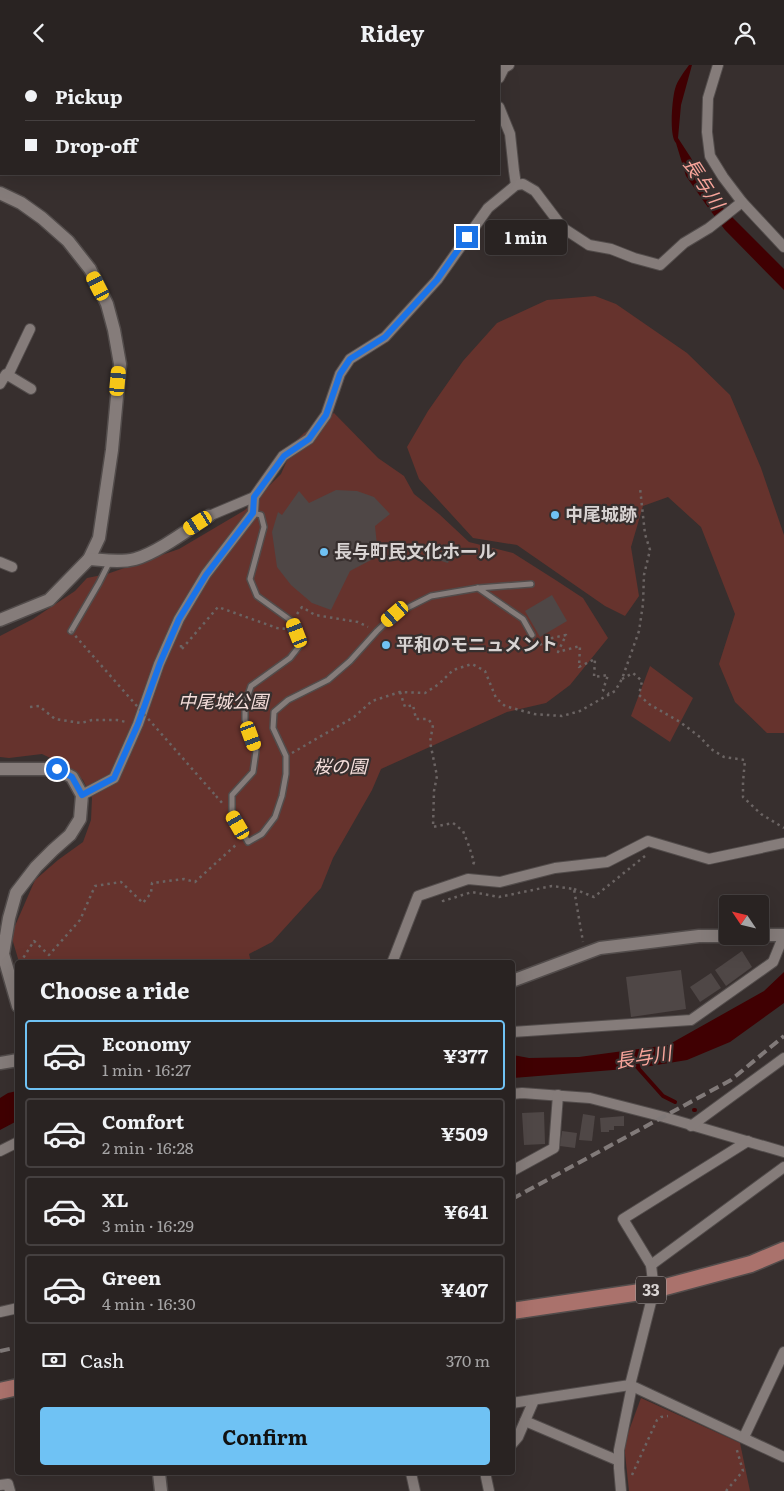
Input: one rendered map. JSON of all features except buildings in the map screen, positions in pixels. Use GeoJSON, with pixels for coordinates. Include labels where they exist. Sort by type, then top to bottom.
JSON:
{"type":"FeatureCollection","features":[{"type":"Feature","properties":{"kind":"main road","name":"33"},"geometry":{"type":"LineString","coordinates":[[515,1311],[654,1290],[751,1264],[784,1250]]}},
{"type":"Feature","properties":{"kind":"main road"},"geometry":{"type":"LineString","coordinates":[[0,1391],[15,1388]]}},
{"type":"Feature","properties":{"kind":"street"},"geometry":{"type":"LineString","coordinates":[[500,77],[504,68],[509,65]]}},
{"type":"Feature","properties":{"kind":"street"},"geometry":{"type":"LineString","coordinates":[[718,65],[708,98],[707,132],[710,155],[740,204],[784,247]]}},
{"type":"Feature","properties":{"kind":"street"},"geometry":{"type":"LineString","coordinates":[[500,109],[510,134],[516,185]]}},
{"type":"Feature","properties":{"kind":"street"},"geometry":{"type":"LineString","coordinates":[[89,559],[110,561],[135,559],[152,552],[209,516],[254,497],[284,456],[309,439],[326,415],[340,374],[350,359],[385,337],[437,280],[488,208],[516,185],[523,184],[535,191],[562,229],[589,245],[611,249],[660,265],[684,243],[709,228],[740,204]]}},
{"type":"Feature","properties":{"kind":"street"},"geometry":{"type":"LineString","coordinates":[[0,193],[21,203],[42,217],[68,241],[90,269],[107,304],[120,364],[112,450],[99,538],[89,559],[49,600],[0,620]]}},
{"type":"Feature","properties":{"kind":"street"},"geometry":{"type":"LineString","coordinates":[[0,383],[30,329]]}},
{"type":"Feature","properties":{"kind":"street"},"geometry":{"type":"LineString","coordinates":[[5,373],[32,389]]}},
{"type":"Feature","properties":{"kind":"street"},"geometry":{"type":"LineString","coordinates":[[82,795],[114,778],[138,724],[160,663],[179,619],[206,575],[253,513],[254,497]]}},
{"type":"Feature","properties":{"kind":"street"},"geometry":{"type":"LineString","coordinates":[[0,562],[12,567]]}},
{"type":"Feature","properties":{"kind":"street"},"geometry":{"type":"LineString","coordinates":[[0,769],[57,769],[72,777],[82,795],[80,819],[70,835],[36,867],[16,893],[9,918],[3,954],[15,996]]}},
{"type":"Feature","properties":{"kind":"street"},"geometry":{"type":"LineString","coordinates":[[393,960],[418,897],[468,879],[500,882],[554,868],[607,862],[648,841],[709,859],[784,843]]}},
{"type":"Feature","properties":{"kind":"street"},"geometry":{"type":"LineString","coordinates":[[515,1032],[691,1020],[772,962],[784,935],[769,935]]}},
{"type":"Feature","properties":{"kind":"street"},"geometry":{"type":"LineString","coordinates":[[515,980],[600,948],[698,936],[719,936]]}},
{"type":"Feature","properties":{"kind":"street"},"geometry":{"type":"LineString","coordinates":[[691,1125],[784,1058]]}},
{"type":"Feature","properties":{"kind":"street"},"geometry":{"type":"LineString","coordinates":[[0,1063],[15,1060]]}},
{"type":"Feature","properties":{"kind":"street"},"geometry":{"type":"LineString","coordinates":[[515,1094],[590,1098],[784,1152]]}},
{"type":"Feature","properties":{"kind":"street"},"geometry":{"type":"LineString","coordinates":[[515,1169],[554,1148],[558,1095]]}},
{"type":"Feature","properties":{"kind":"street"},"geometry":{"type":"LineString","coordinates":[[621,1491],[619,1450],[631,1386],[654,1290],[651,1265],[623,1219],[748,1141]]}},
{"type":"Feature","properties":{"kind":"street"},"geometry":{"type":"LineString","coordinates":[[0,1151],[15,1144]]}},
{"type":"Feature","properties":{"kind":"street"},"geometry":{"type":"LineString","coordinates":[[651,1265],[784,1167]]}},
{"type":"Feature","properties":{"kind":"street"},"geometry":{"type":"LineString","coordinates":[[0,1312],[15,1309]]}},
{"type":"Feature","properties":{"kind":"street"},"geometry":{"type":"LineString","coordinates":[[744,1437],[784,1352]]}},
{"type":"Feature","properties":{"kind":"street"},"geometry":{"type":"LineString","coordinates":[[515,1403],[631,1386],[784,1457]]}},
{"type":"Feature","properties":{"kind":"street"},"geometry":{"type":"LineString","coordinates":[[515,1440],[534,1400]]}},
{"type":"Feature","properties":{"kind":"street"},"geometry":{"type":"LineString","coordinates":[[525,1421],[619,1461]]}},
{"type":"Feature","properties":{"kind":"street"},"geometry":{"type":"LineString","coordinates":[[159,1475],[161,1491]]}},
{"type":"Feature","properties":{"kind":"street"},"geometry":{"type":"LineString","coordinates":[[411,1475],[415,1491]]}},
{"type":"Feature","properties":{"kind":"street"},"geometry":{"type":"LineString","coordinates":[[486,1475],[489,1491]]}},
{"type":"Feature","properties":{"kind":"street"},"geometry":{"type":"LineString","coordinates":[[0,1485],[8,1483],[10,1491]]}},
{"type":"Feature","properties":{"kind":"lane"},"geometry":{"type":"LineString","coordinates":[[253,513],[261,515],[264,527],[250,579],[256,596],[292,622],[301,644],[290,658],[252,686],[246,704],[245,720],[256,751],[253,772],[232,795],[232,814],[248,842],[262,834],[275,817],[282,796],[286,774],[286,756],[273,728],[274,712],[288,700],[328,679],[350,661],[395,614],[431,596],[478,588],[531,584]]}},
{"type":"Feature","properties":{"kind":"lane"},"geometry":{"type":"LineString","coordinates":[[71,631],[110,561]]}},
{"type":"Feature","properties":{"kind":"lane"},"geometry":{"type":"LineString","coordinates":[[478,588],[524,619],[532,635]]}},
{"type":"Feature","properties":{"kind":"path"},"geometry":{"type":"LineString","coordinates":[[286,756],[354,717],[372,701],[400,692],[425,693],[439,684],[453,670],[472,664],[485,671],[496,698],[505,706],[534,713],[562,716],[580,711],[615,691],[622,679],[639,631],[643,604],[644,575],[650,550],[645,533],[640,488]]}},
{"type":"Feature","properties":{"kind":"path"},"geometry":{"type":"LineString","coordinates":[[174,631],[182,635],[180,650],[218,607],[277,628],[286,629],[302,607],[315,615],[358,622],[377,631]]}},
{"type":"Feature","properties":{"kind":"path"},"geometry":{"type":"LineString","coordinates":[[71,631],[216,796]]}},
{"type":"Feature","properties":{"kind":"path"},"geometry":{"type":"LineString","coordinates":[[532,635],[538,646],[552,638],[566,635],[558,652],[580,646],[579,667],[595,659],[594,677],[608,675],[603,690],[609,694]]}},
{"type":"Feature","properties":{"kind":"path"},"geometry":{"type":"LineString","coordinates":[[622,679],[634,673],[642,681],[639,695],[649,704],[680,722],[700,737],[711,749],[724,757],[745,760],[744,797],[761,814],[784,828]]}},
{"type":"Feature","properties":{"kind":"path"},"geometry":{"type":"LineString","coordinates":[[400,692],[405,707],[413,705],[416,719],[428,719],[434,725],[430,742],[437,776],[434,791],[433,827],[454,823],[463,831],[474,862],[468,879]]}},
{"type":"Feature","properties":{"kind":"path"},"geometry":{"type":"LineString","coordinates":[[30,707],[39,706],[55,719],[81,723],[92,720],[117,720],[138,724]]}},
{"type":"Feature","properties":{"kind":"path"},"geometry":{"type":"LineString","coordinates":[[22,960],[34,941],[49,955],[80,919],[95,886],[121,882],[143,903],[151,893],[152,883],[184,879],[194,882],[245,837]]}},
{"type":"Feature","properties":{"kind":"path"},"geometry":{"type":"LineString","coordinates":[[439,889],[443,901],[472,892],[498,897],[552,885],[574,889],[594,897],[653,850],[657,844]]}},
{"type":"Feature","properties":{"kind":"path"},"geometry":{"type":"LineString","coordinates":[[574,889],[585,954]]}},
{"type":"Feature","properties":{"kind":"path"},"geometry":{"type":"LineString","coordinates":[[633,1482],[632,1474],[657,1420],[668,1416]]}},
{"type":"Feature","properties":{"kind":"path"},"geometry":{"type":"LineString","coordinates":[[726,1491],[743,1471],[736,1447]]}},
{"type":"Feature","properties":{"kind":"green space"},"geometry":{"type":"Polygon","coordinates":[[[595,296],[616,304],[687,353],[730,395],[761,468],[784,535],[784,733],[767,733],[735,702],[719,664],[735,614],[701,527],[668,497],[643,506],[631,547],[639,596],[625,616],[605,606],[517,545],[473,538],[419,479],[407,447],[428,411],[463,361],[497,323],[547,300],[595,296]]]}},
{"type":"Feature","properties":{"kind":"green space","name":"中尾城公園"},"geometry":{"type":"Polygon","coordinates":[[[334,413],[378,458],[404,476],[414,494],[469,542],[513,553],[583,598],[608,638],[570,685],[546,703],[507,712],[381,769],[372,790],[333,858],[321,888],[272,942],[249,954],[250,960],[18,960],[11,935],[35,880],[83,842],[91,820],[92,798],[83,780],[67,766],[42,754],[9,758],[0,757],[0,636],[33,619],[75,591],[87,578],[107,574],[179,549],[245,510],[281,474],[295,442],[304,433],[334,413]]]}},
{"type":"Feature","properties":{"kind":"green space"},"geometry":{"type":"Polygon","coordinates":[[[650,666],[693,698],[670,742],[631,716],[650,666]]]}},
{"type":"Feature","properties":{"kind":"green space"},"geometry":{"type":"Polygon","coordinates":[[[641,1398],[740,1443],[750,1491],[629,1491],[624,1444],[641,1398]]]}},
{"type":"Feature","properties":{"kind":"water"},"geometry":{"type":"Polygon","coordinates":[[[689,65],[692,65],[681,105],[678,138],[711,196],[784,269],[784,290],[725,230],[686,176],[672,133],[672,117],[676,86],[689,65]]]}},
{"type":"Feature","properties":{"kind":"water","name":"長与川"},"geometry":{"type":"Polygon","coordinates":[[[784,972],[784,1003],[730,1042],[687,1060],[638,1068],[515,1078],[515,1055],[529,1058],[579,1057],[668,1045],[764,991],[784,972]]]}},
{"type":"Feature","properties":{"kind":"water"},"geometry":{"type":"Polygon","coordinates":[[[15,1091],[15,1122],[0,1130],[0,1098],[15,1091]]]}},
{"type":"Feature","properties":{"kind":"waterway","name":"長与川"},"geometry":{"type":"LineString","coordinates":[[638,1068],[663,1096],[675,1102]]}},
{"type":"Feature","properties":{"kind":"railway"},"geometry":{"type":"LineString","coordinates":[[515,1197],[731,1080],[784,1036]]}},
{"type":"Feature","properties":{"kind":"railway"},"geometry":{"type":"LineString","coordinates":[[0,1351],[15,1348]]}},
{"type":"Feature","properties":{"kind":"place","name":"中尾城跡"},"geometry":{"type":"Point","coordinates":[555,515]}},
{"type":"Feature","properties":{"kind":"place","name":"長与町民文化ホール"},"geometry":{"type":"Point","coordinates":[324,552]}},
{"type":"Feature","properties":{"kind":"place","name":"平和のモニュメント"},"geometry":{"type":"Point","coordinates":[386,645]}},
{"type":"Feature","properties":{"kind":"route"},"geometry":{"type":"LineString","coordinates":[[57,769],[72,777],[82,795],[114,778],[138,724],[160,663],[179,619],[206,575],[253,513],[254,497],[284,456],[309,439],[326,415],[340,374],[350,359],[385,337],[437,280],[467,237]]}},
{"type":"Feature","properties":{"kind":"park label","name":"桜の園"},"geometry":{"type":"Point","coordinates":[340,767]}}]}
